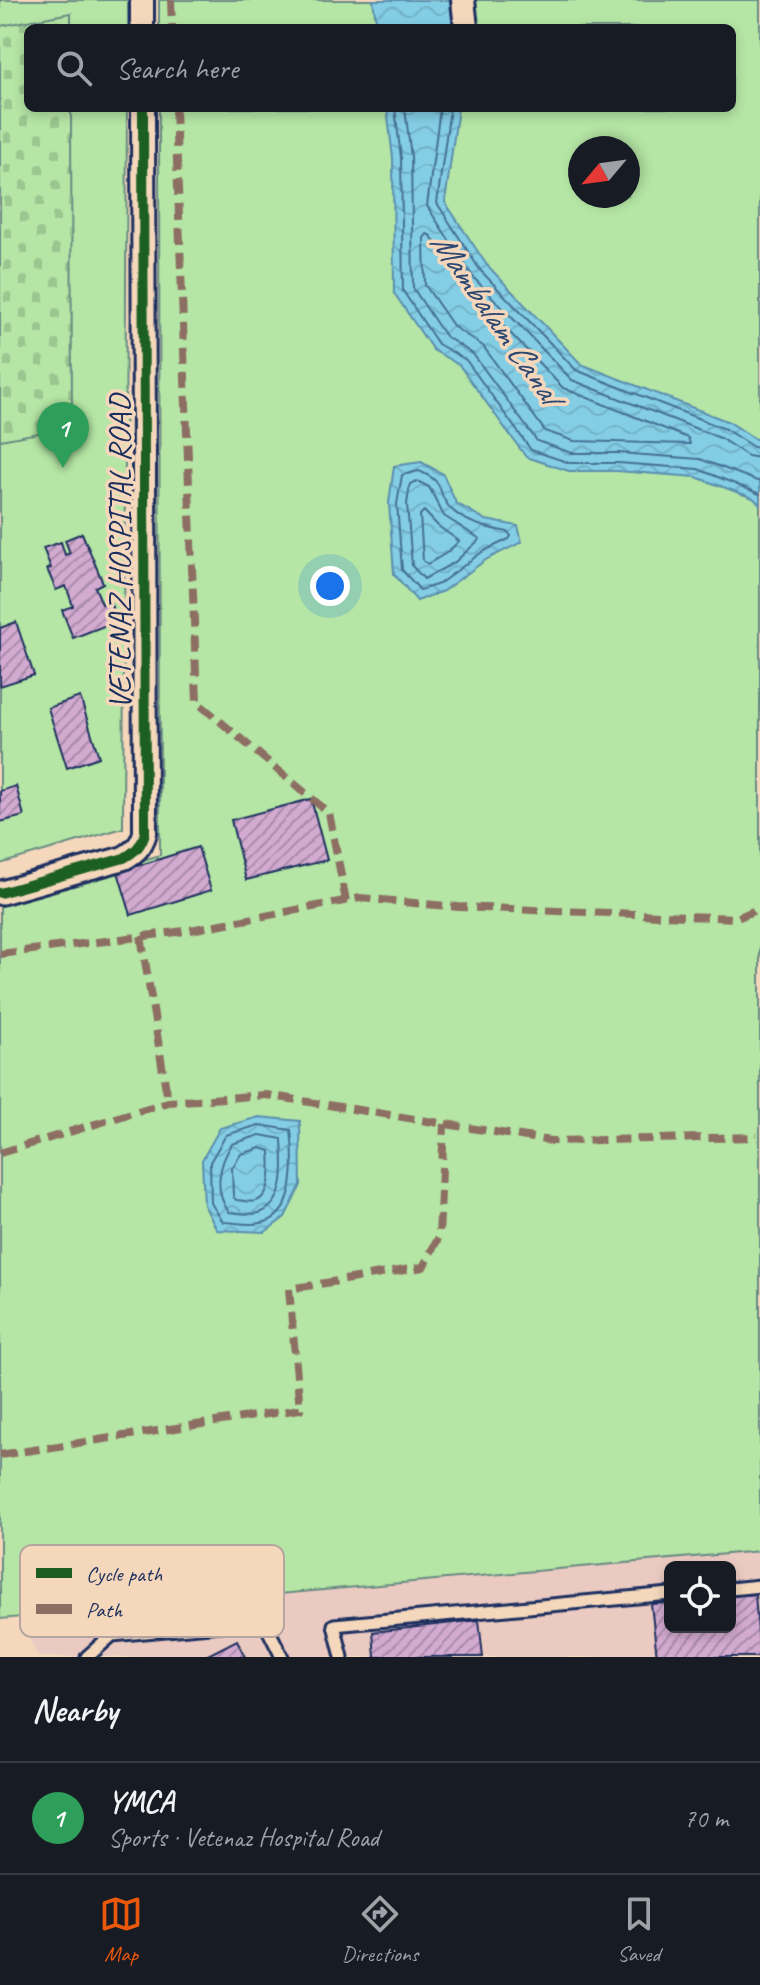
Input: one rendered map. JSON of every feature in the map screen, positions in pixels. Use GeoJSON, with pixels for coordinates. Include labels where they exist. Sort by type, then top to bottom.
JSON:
{"type":"FeatureCollection","features":[{"type":"Feature","properties":{"kind":"street"},"geometry":{"type":"LineString","coordinates":[[142,0],[142,24]]}},
{"type":"Feature","properties":{"kind":"street"},"geometry":{"type":"LineString","coordinates":[[463,0],[466,24]]}},
{"type":"Feature","properties":{"kind":"street","name":"VETENAZ HOSPITAL ROAD"},"geometry":{"type":"LineString","coordinates":[[0,893],[124,858],[142,843],[145,833],[143,112]]}},
{"type":"Feature","properties":{"kind":"lane"},"geometry":{"type":"LineString","coordinates":[[736,1588],[760,1586]]}},
{"type":"Feature","properties":{"kind":"lane"},"geometry":{"type":"LineString","coordinates":[[342,1657],[334,1625],[664,1595]]}},
{"type":"Feature","properties":{"kind":"lane"},"geometry":{"type":"LineString","coordinates":[[87,1657],[110,1637]]}},
{"type":"Feature","properties":{"kind":"lane"},"geometry":{"type":"LineString","coordinates":[[272,1637],[282,1657]]}},
{"type":"Feature","properties":{"kind":"shaded area"},"geometry":{"type":"Polygon","coordinates":[[[760,1551],[760,1657],[38,1657],[28,1637],[284,1637],[284,1593],[760,1551]]]}},
{"type":"Feature","properties":{"kind":"green space"},"geometry":{"type":"Polygon","coordinates":[[[0,0],[128,0],[128,24],[24,24],[24,112],[127,112],[123,828],[0,864],[0,0]]]}},
{"type":"Feature","properties":{"kind":"green space"},"geometry":{"type":"Polygon","coordinates":[[[159,0],[760,0],[760,1551],[284,1594],[284,1545],[20,1545],[20,1617],[0,1619],[0,903],[160,855],[159,112],[736,112],[736,24],[159,24],[159,0]]]}},
{"type":"Feature","properties":{"kind":"green space"},"geometry":{"type":"Polygon","coordinates":[[[71,13],[71,24],[24,24],[24,112],[71,112],[72,427],[0,440],[0,26],[71,13]]]}},
{"type":"Feature","properties":{"kind":"water"},"geometry":{"type":"Polygon","coordinates":[[[373,0],[450,0],[453,24],[376,24],[373,0]]]}},
{"type":"Feature","properties":{"kind":"water","name":"Mambalam Canal"},"geometry":{"type":"Polygon","coordinates":[[[387,112],[457,112],[445,202],[486,264],[581,364],[729,422],[760,442],[760,504],[753,498],[696,477],[569,471],[526,457],[459,365],[433,350],[394,293],[393,158],[387,112]]]}},
{"type":"Feature","properties":{"kind":"water"},"geometry":{"type":"Polygon","coordinates":[[[421,462],[443,474],[456,503],[486,520],[518,526],[522,542],[487,559],[443,591],[417,601],[394,574],[389,503],[394,466],[421,462]]]}},
{"type":"Feature","properties":{"kind":"water"},"geometry":{"type":"Polygon","coordinates":[[[259,1117],[300,1121],[301,1185],[285,1217],[265,1232],[217,1230],[204,1205],[202,1160],[220,1128],[259,1117]]]}},
{"type":"Feature","properties":{"kind":"building"},"geometry":{"type":"Polygon","coordinates":[[[82,533],[103,583],[95,587],[102,604],[110,602],[117,621],[73,638],[62,610],[73,606],[66,586],[56,590],[43,548],[61,542],[65,555],[70,553],[65,540],[82,533]]]}},
{"type":"Feature","properties":{"kind":"building"},"geometry":{"type":"Polygon","coordinates":[[[16,622],[34,675],[0,686],[0,628],[16,622]]]}},
{"type":"Feature","properties":{"kind":"building"},"geometry":{"type":"Polygon","coordinates":[[[80,697],[99,757],[67,768],[48,708],[80,697]]]}},
{"type":"Feature","properties":{"kind":"building"},"geometry":{"type":"Polygon","coordinates":[[[16,786],[24,816],[0,822],[0,791],[16,786]]]}},
{"type":"Feature","properties":{"kind":"building"},"geometry":{"type":"Polygon","coordinates":[[[311,799],[327,860],[246,880],[231,820],[311,799]]]}},
{"type":"Feature","properties":{"kind":"building"},"geometry":{"type":"Polygon","coordinates":[[[198,847],[211,890],[131,915],[118,872],[198,847]]]}},
{"type":"Feature","properties":{"kind":"building"},"geometry":{"type":"Polygon","coordinates":[[[755,1594],[760,1657],[657,1657],[651,1604],[664,1603],[664,1633],[736,1633],[736,1596],[755,1594]]]}},
{"type":"Feature","properties":{"kind":"building"},"geometry":{"type":"Polygon","coordinates":[[[479,1620],[483,1657],[375,1657],[373,1632],[479,1620]]]}},
{"type":"Feature","properties":{"kind":"building"},"geometry":{"type":"Polygon","coordinates":[[[237,1640],[245,1657],[204,1657],[237,1640]]]}},
{"type":"Feature","properties":{"kind":"marked path"},"geometry":{"type":"LineString","coordinates":[[171,0],[172,24]]}},
{"type":"Feature","properties":{"kind":"marked path"},"geometry":{"type":"LineString","coordinates":[[175,112],[197,702],[329,813],[346,901]]}},
{"type":"Feature","properties":{"kind":"marked path"},"geometry":{"type":"LineString","coordinates":[[0,954],[185,931],[360,898],[458,907],[737,918],[760,908]]}},
{"type":"Feature","properties":{"kind":"marked path"},"geometry":{"type":"LineString","coordinates":[[141,936],[168,1102]]}},
{"type":"Feature","properties":{"kind":"marked path"},"geometry":{"type":"LineString","coordinates":[[0,1153],[168,1102],[266,1095],[551,1141],[757,1137]]}},
{"type":"Feature","properties":{"kind":"marked path"},"geometry":{"type":"LineString","coordinates":[[0,1455],[300,1409],[289,1289],[423,1267],[439,1237],[444,1124]]}},
{"type":"Feature","properties":{"kind":"cycle path"},"geometry":{"type":"LineString","coordinates":[[0,893],[124,858],[138,848],[145,833],[143,112]]}},
{"type":"Feature","properties":{"kind":"place","name":"YMCA"},"geometry":{"type":"Point","coordinates":[63,468]}}]}
